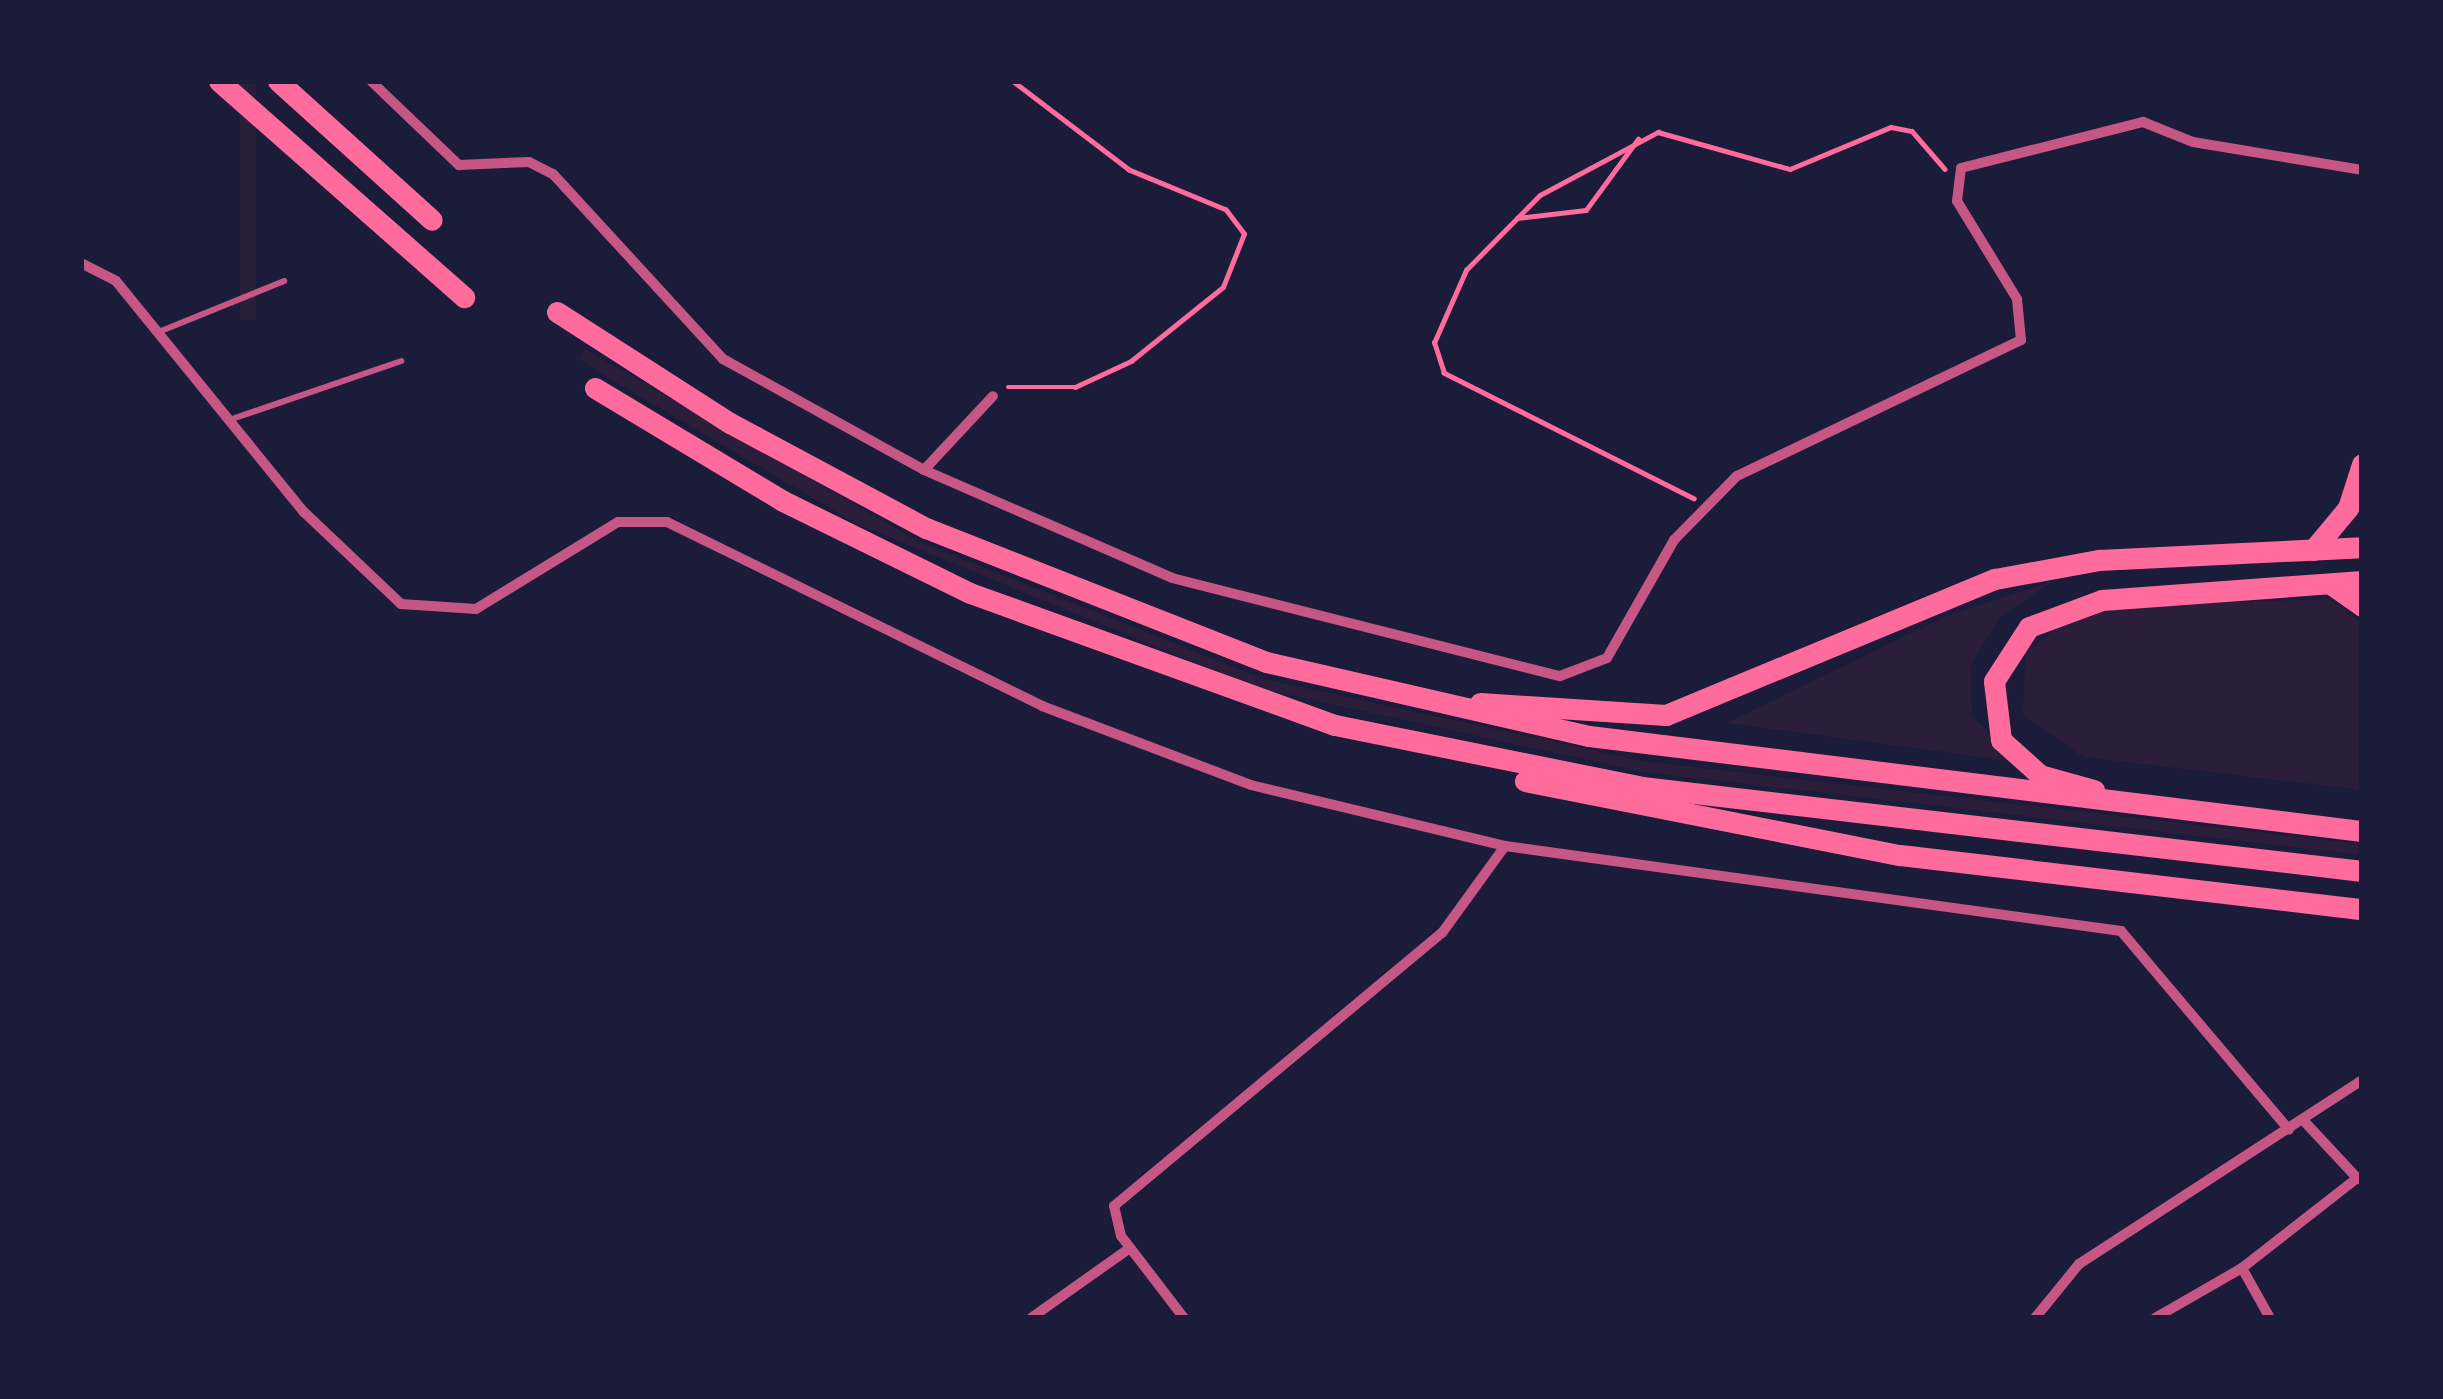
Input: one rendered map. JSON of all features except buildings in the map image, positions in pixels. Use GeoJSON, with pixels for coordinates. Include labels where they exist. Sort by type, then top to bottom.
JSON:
{"type":"FeatureCollection","features":[{"type":"Feature","properties":{"kind":"highway"},"geometry":{"type":"LineString","coordinates":[[219,81],[464,297]]}},
{"type":"Feature","properties":{"kind":"highway"},"geometry":{"type":"LineString","coordinates":[[278,81],[432,220]]}},
{"type":"Feature","properties":{"kind":"highway"},"geometry":{"type":"LineString","coordinates":[[557,312],[730,423],[926,528],[1127,614],[1342,684],[1646,745],[2362,831]]}},
{"type":"Feature","properties":{"kind":"highway"},"geometry":{"type":"LineString","coordinates":[[596,388],[937,578],[1111,653],[1421,756],[1822,842],[2362,909]]}},
{"type":"Feature","properties":{"kind":"highway"},"geometry":{"type":"LineString","coordinates":[[2313,550],[2348,508],[2362,464]]}},
{"type":"Feature","properties":{"kind":"highway"},"geometry":{"type":"LineString","coordinates":[[1342,684],[1591,718],[1666,716],[1738,694],[1966,586],[2099,560],[2362,547]]}},
{"type":"Feature","properties":{"kind":"highway"},"geometry":{"type":"LineString","coordinates":[[2218,817],[2025,766],[1991,704],[2002,661],[2029,627],[2076,605],[2362,581]]}},
{"type":"Feature","properties":{"kind":"highway"},"geometry":{"type":"LineString","coordinates":[[2332,585],[2362,606]]}},
{"type":"Feature","properties":{"kind":"highway"},"geometry":{"type":"LineString","coordinates":[[1335,725],[1642,787],[2362,871]]}},
{"type":"Feature","properties":{"kind":"street"},"geometry":{"type":"LineString","coordinates":[[371,81],[459,165],[529,162],[554,174],[723,359],[924,470],[1220,593],[1561,676],[1598,668],[1704,504],[1797,445],[1969,375],[2021,340],[2017,299],[1953,181],[1976,159],[2143,122],[2193,142],[2362,170]]}},
{"type":"Feature","properties":{"kind":"street"},"geometry":{"type":"LineString","coordinates":[[81,262],[104,270],[354,564],[424,613],[476,609],[618,522],[668,522],[1109,735],[1251,785],[1505,846],[2121,931],[2289,1130]]}},
{"type":"Feature","properties":{"kind":"street"},"geometry":{"type":"LineString","coordinates":[[924,470],[993,396]]}},
{"type":"Feature","properties":{"kind":"street"},"geometry":{"type":"LineString","coordinates":[[1184,1318],[1130,1248],[1114,1206],[1442,933],[1505,846]]}},
{"type":"Feature","properties":{"kind":"street"},"geometry":{"type":"LineString","coordinates":[[2035,1318],[2079,1264],[2362,1081]]}},
{"type":"Feature","properties":{"kind":"street"},"geometry":{"type":"LineString","coordinates":[[2155,1318],[2242,1268],[2360,1180],[2302,1120]]}},
{"type":"Feature","properties":{"kind":"street"},"geometry":{"type":"LineString","coordinates":[[1031,1318],[1130,1248]]}},
{"type":"Feature","properties":{"kind":"street"},"geometry":{"type":"LineString","coordinates":[[2242,1268],[2270,1318]]}},
{"type":"Feature","properties":{"kind":"lane"},"geometry":{"type":"LineString","coordinates":[[158,333],[284,281]]}},
{"type":"Feature","properties":{"kind":"lane"},"geometry":{"type":"LineString","coordinates":[[232,418],[401,362]]}},
{"type":"Feature","properties":{"kind":"path"},"geometry":{"type":"LineString","coordinates":[[993,396],[1015,384],[1094,382],[1131,361],[1223,287],[1244,250],[1240,222],[1226,210],[1129,170],[1012,81]]}},
{"type":"Feature","properties":{"kind":"path"},"geometry":{"type":"LineString","coordinates":[[1704,504],[1535,425],[1433,362],[1452,293],[1517,218],[1638,139],[1658,132],[1790,169],[1891,127],[1912,131],[1953,181]]}},
{"type":"Feature","properties":{"kind":"path"},"geometry":{"type":"LineString","coordinates":[[1517,218],[1586,210],[1638,139]]}},
{"type":"Feature","properties":{"kind":"shaded area"},"geometry":{"type":"Polygon","coordinates":[[[240,81],[256,81],[256,320],[240,320],[240,81]]]}},
{"type":"Feature","properties":{"kind":"shaded area"},"geometry":{"type":"Polygon","coordinates":[[[585,349],[916,540],[1260,678],[1642,761],[2362,844],[2362,855],[1644,772],[1257,688],[857,524],[579,359],[585,349]]]}},
{"type":"Feature","properties":{"kind":"shaded area"},"geometry":{"type":"Polygon","coordinates":[[[2051,582],[1999,618],[1971,665],[1972,716],[2018,762],[1727,723],[1942,618],[2051,582]]]}},
{"type":"Feature","properties":{"kind":"shaded area"},"geometry":{"type":"Polygon","coordinates":[[[2330,599],[2362,623],[2362,790],[2083,757],[2023,714],[2025,654],[2059,625],[2111,606],[2330,599]]]}}]}
